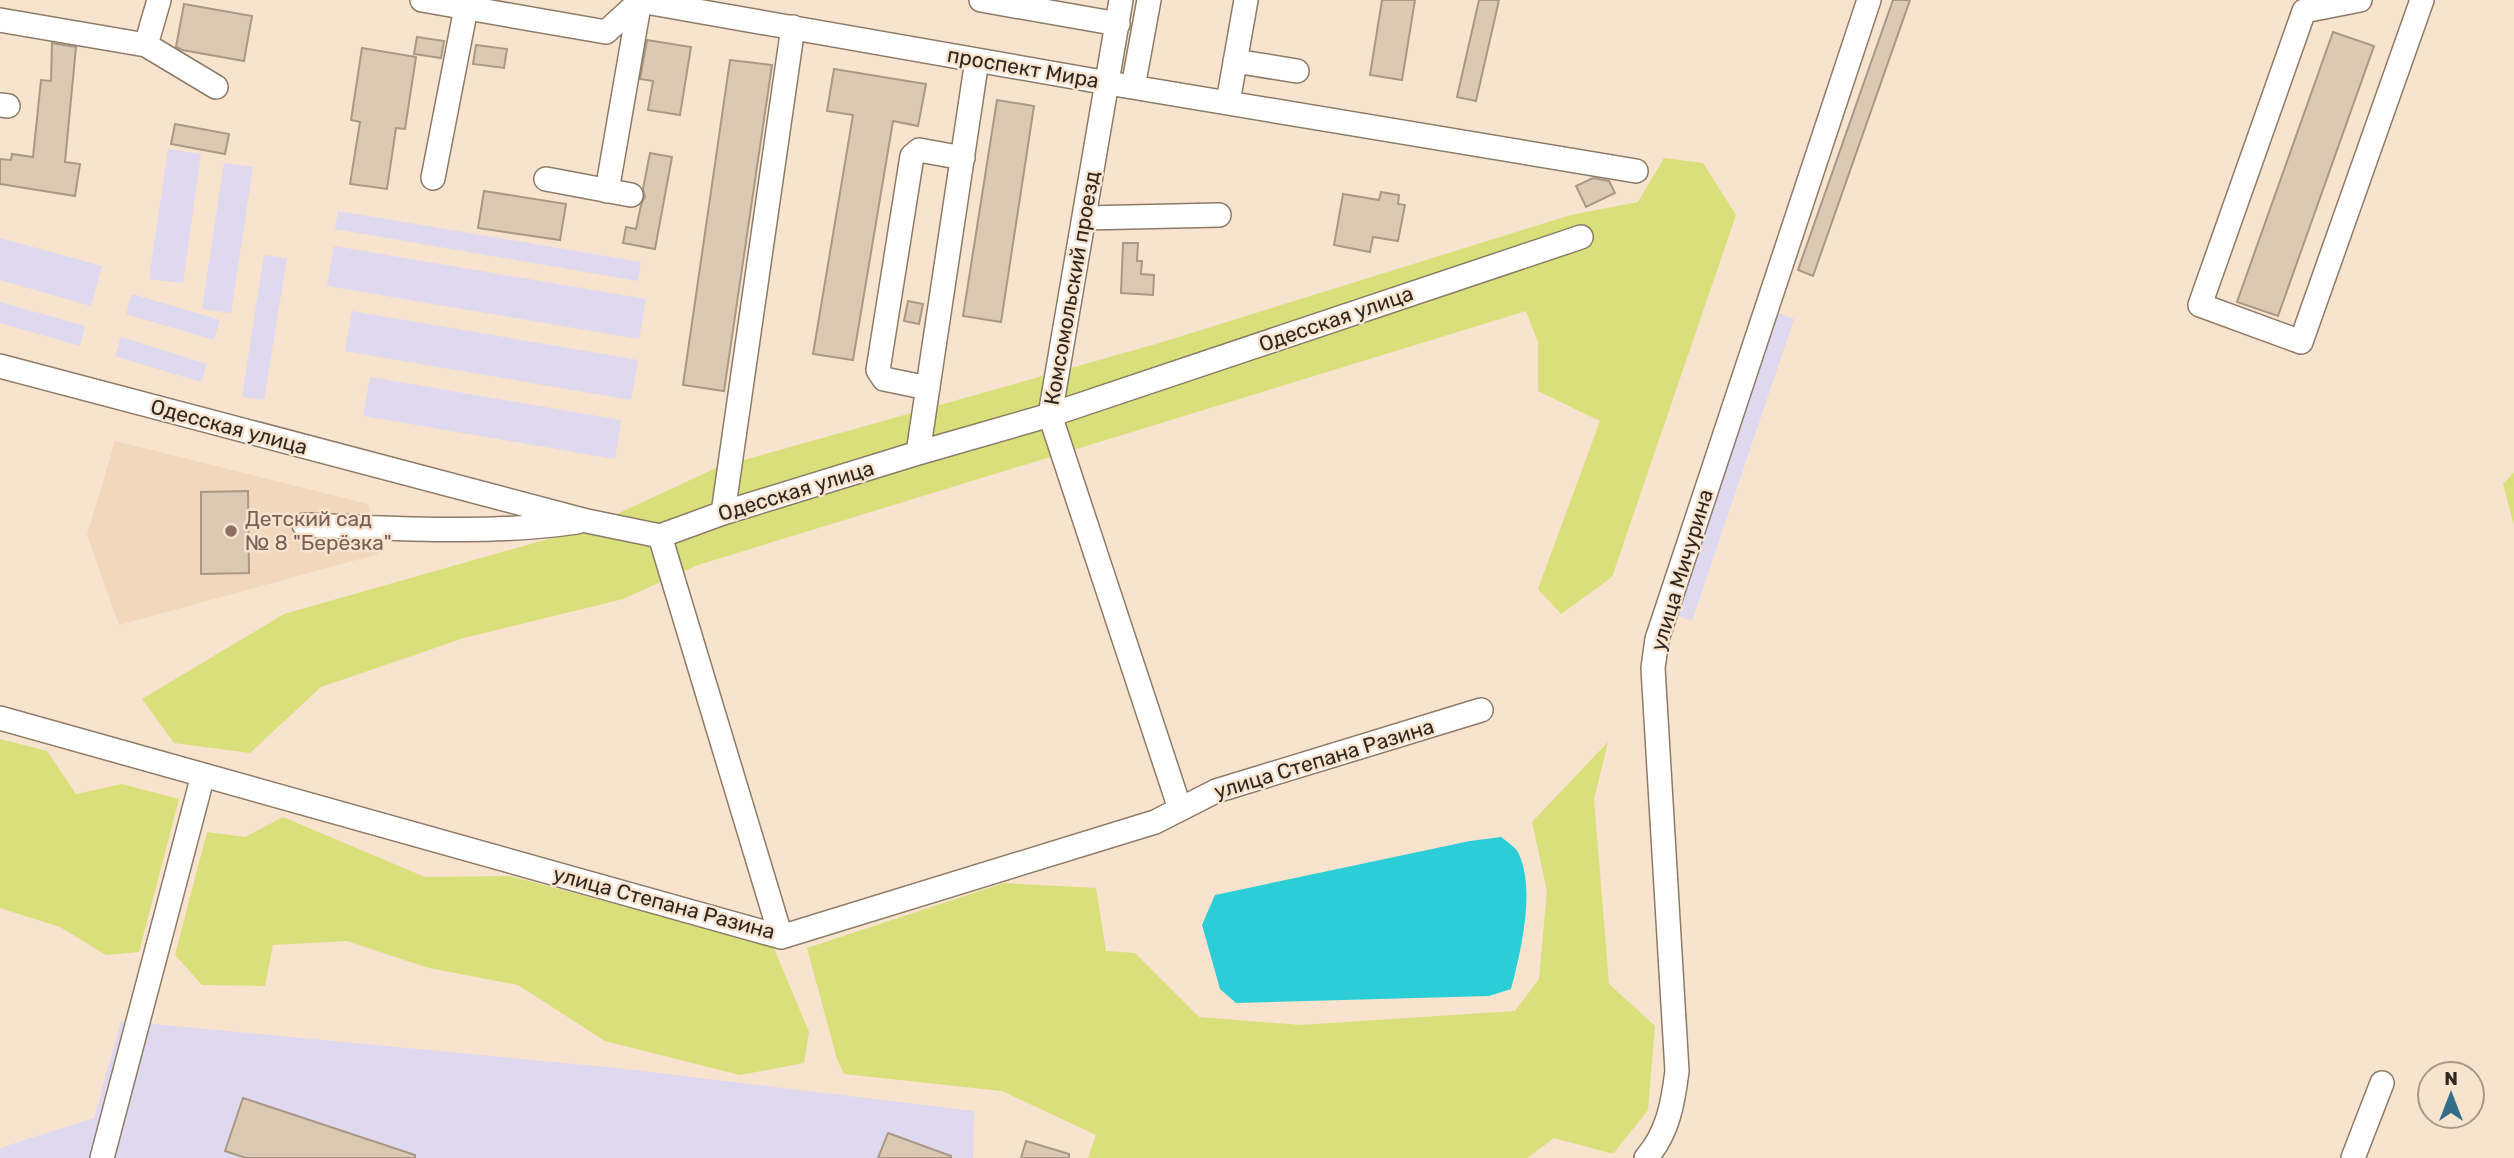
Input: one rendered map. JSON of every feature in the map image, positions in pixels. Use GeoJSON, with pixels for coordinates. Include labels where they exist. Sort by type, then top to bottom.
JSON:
{"type":"FeatureCollection","features":[{"type":"Feature","properties":{"kind":"street"},"geometry":{"type":"LineString","coordinates":[[146,45],[159,0]]}},
{"type":"Feature","properties":{"kind":"street"},"geometry":{"type":"LineString","coordinates":[[422,0],[606,33],[640,0]]}},
{"type":"Feature","properties":{"kind":"street"},"geometry":{"type":"LineString","coordinates":[[607,191],[640,0]]}},
{"type":"Feature","properties":{"kind":"street","name":"проспект Мира"},"geometry":{"type":"LineString","coordinates":[[640,0],[1108,83],[1636,171]]}},
{"type":"Feature","properties":{"kind":"street"},"geometry":{"type":"LineString","coordinates":[[981,0],[1118,24]]}},
{"type":"Feature","properties":{"kind":"street","name":"Комсомольский проезд"},"geometry":{"type":"LineString","coordinates":[[1121,0],[1050,415],[1180,809]]}},
{"type":"Feature","properties":{"kind":"street"},"geometry":{"type":"LineString","coordinates":[[1133,87],[1149,0]]}},
{"type":"Feature","properties":{"kind":"street"},"geometry":{"type":"LineString","coordinates":[[1228,103],[1246,0]]}},
{"type":"Feature","properties":{"kind":"street","name":"улица Мичурина"},"geometry":{"type":"LineString","coordinates":[[1646,1158],[1654,1149],[1671,1114],[1677,1071],[1653,668],[1657,639],[1869,0]]}},
{"type":"Feature","properties":{"kind":"street"},"geometry":{"type":"LineString","coordinates":[[2360,0],[2304,11],[2200,305],[2301,342],[2422,0]]}},
{"type":"Feature","properties":{"kind":"street"},"geometry":{"type":"LineString","coordinates":[[433,178],[466,8]]}},
{"type":"Feature","properties":{"kind":"street"},"geometry":{"type":"LineString","coordinates":[[0,20],[146,45],[216,87]]}},
{"type":"Feature","properties":{"kind":"street"},"geometry":{"type":"LineString","coordinates":[[723,513],[793,27]]}},
{"type":"Feature","properties":{"kind":"street"},"geometry":{"type":"LineString","coordinates":[[918,453],[977,60]]}},
{"type":"Feature","properties":{"kind":"street"},"geometry":{"type":"LineString","coordinates":[[1235,61],[1297,71]]}},
{"type":"Feature","properties":{"kind":"street"},"geometry":{"type":"LineString","coordinates":[[928,388],[884,379],[878,370],[912,156],[919,150],[963,158]]}},
{"type":"Feature","properties":{"kind":"street"},"geometry":{"type":"LineString","coordinates":[[546,179],[631,195]]}},
{"type":"Feature","properties":{"kind":"street"},"geometry":{"type":"LineString","coordinates":[[1085,218],[1219,215]]}},
{"type":"Feature","properties":{"kind":"street","name":"Одесская улица"},"geometry":{"type":"LineString","coordinates":[[0,366],[587,521],[660,536],[723,513],[1050,415],[1581,237]]}},
{"type":"Feature","properties":{"kind":"street"},"geometry":{"type":"LineString","coordinates":[[304,525],[413,529],[537,528],[587,521]]}},
{"type":"Feature","properties":{"kind":"street"},"geometry":{"type":"LineString","coordinates":[[660,536],[781,937]]}},
{"type":"Feature","properties":{"kind":"street","name":"улица Степана Разина"},"geometry":{"type":"LineString","coordinates":[[0,718],[781,937],[1155,822],[1216,791],[1481,710]]}},
{"type":"Feature","properties":{"kind":"street"},"geometry":{"type":"LineString","coordinates":[[102,1158],[203,775]]}},
{"type":"Feature","properties":{"kind":"street"},"geometry":{"type":"LineString","coordinates":[[2353,1158],[2382,1083]]}},
{"type":"Feature","properties":{"kind":"shaded area"},"geometry":{"type":"Polygon","coordinates":[[[168,149],[201,154],[183,283],[149,279],[168,149]]]}},
{"type":"Feature","properties":{"kind":"shaded area"},"geometry":{"type":"Polygon","coordinates":[[[224,163],[253,167],[231,313],[202,309],[224,163]]]}},
{"type":"Feature","properties":{"kind":"shaded area"},"geometry":{"type":"Polygon","coordinates":[[[338,211],[641,262],[638,281],[335,229],[338,211]]]}},
{"type":"Feature","properties":{"kind":"shaded area"},"geometry":{"type":"Polygon","coordinates":[[[0,238],[102,266],[91,306],[0,280],[0,238]]]}},
{"type":"Feature","properties":{"kind":"shaded area"},"geometry":{"type":"Polygon","coordinates":[[[334,246],[646,299],[639,339],[327,286],[334,246]]]}},
{"type":"Feature","properties":{"kind":"shaded area"},"geometry":{"type":"Polygon","coordinates":[[[264,255],[287,258],[264,400],[242,397],[264,255]]]}},
{"type":"Feature","properties":{"kind":"shaded area"},"geometry":{"type":"Polygon","coordinates":[[[132,294],[220,320],[214,340],[126,314],[132,294]]]}},
{"type":"Feature","properties":{"kind":"shaded area"},"geometry":{"type":"Polygon","coordinates":[[[0,302],[85,326],[80,346],[0,323],[0,302]]]}},
{"type":"Feature","properties":{"kind":"shaded area"},"geometry":{"type":"Polygon","coordinates":[[[352,311],[638,360],[631,400],[345,351],[352,311]]]}},
{"type":"Feature","properties":{"kind":"shaded area"},"geometry":{"type":"Polygon","coordinates":[[[1778,313],[1794,319],[1692,621],[1675,615],[1778,313]]]}},
{"type":"Feature","properties":{"kind":"shaded area"},"geometry":{"type":"Polygon","coordinates":[[[121,337],[207,364],[201,382],[115,356],[121,337]]]}},
{"type":"Feature","properties":{"kind":"shaded area"},"geometry":{"type":"Polygon","coordinates":[[[370,377],[621,420],[615,459],[363,416],[370,377]]]}},
{"type":"Feature","properties":{"kind":"shaded area","name":"Детский сад № 8 \"Берёзка\""},"geometry":{"type":"Polygon","coordinates":[[[115,441],[368,504],[378,554],[119,625],[87,535],[115,441]]]}},
{"type":"Feature","properties":{"kind":"shaded area"},"geometry":{"type":"Polygon","coordinates":[[[121,1021],[617,1068],[974,1111],[973,1158],[0,1158],[0,1149],[9,1145],[94,1118],[121,1021]]]}},
{"type":"Feature","properties":{"kind":"green space"},"geometry":{"type":"Polygon","coordinates":[[[1664,158],[1703,163],[1736,215],[1612,577],[1561,614],[1538,589],[1600,421],[1538,391],[1538,342],[1526,311],[698,565],[623,599],[464,638],[321,687],[250,753],[174,743],[142,699],[284,614],[587,528],[716,468],[1156,344],[1571,215],[1638,202],[1664,158]]]}},
{"type":"Feature","properties":{"kind":"green space"},"geometry":{"type":"Polygon","coordinates":[[[2514,472],[2514,525],[2503,484],[2514,472]]]}},
{"type":"Feature","properties":{"kind":"green space"},"geometry":{"type":"Polygon","coordinates":[[[0,739],[47,751],[76,794],[122,784],[179,799],[139,952],[106,955],[60,927],[0,908],[0,739]]]}},
{"type":"Feature","properties":{"kind":"green space"},"geometry":{"type":"Polygon","coordinates":[[[1608,742],[1594,799],[1609,984],[1655,1026],[1648,1110],[1613,1154],[1554,1138],[1527,1158],[1088,1158],[1096,1135],[1002,1091],[844,1074],[837,1059],[807,948],[1004,883],[1096,888],[1106,951],[1135,953],[1199,1017],[1300,1025],[1515,1011],[1539,979],[1547,891],[1532,822],[1608,742]]]}},
{"type":"Feature","properties":{"kind":"green space"},"geometry":{"type":"Polygon","coordinates":[[[283,817],[425,877],[510,876],[773,946],[809,1032],[804,1063],[740,1075],[605,1041],[518,985],[429,968],[347,941],[273,945],[265,986],[202,985],[175,955],[207,832],[245,837],[283,817]]]}},
{"type":"Feature","properties":{"kind":"water"},"geometry":{"type":"Polygon","coordinates":[[[1501,837],[1518,852],[1526,884],[1525,920],[1511,989],[1489,996],[1236,1003],[1220,989],[1202,925],[1215,895],[1470,841],[1501,837]]]}},
{"type":"Feature","properties":{"kind":"building"},"geometry":{"type":"Polygon","coordinates":[[[1382,0],[1415,0],[1402,80],[1370,75],[1382,0]]]}},
{"type":"Feature","properties":{"kind":"building"},"geometry":{"type":"Polygon","coordinates":[[[1479,0],[1499,0],[1476,101],[1457,97],[1479,0]]]}},
{"type":"Feature","properties":{"kind":"building"},"geometry":{"type":"Polygon","coordinates":[[[1893,0],[1910,0],[1813,276],[1798,270],[1893,0]]]}},
{"type":"Feature","properties":{"kind":"building"},"geometry":{"type":"Polygon","coordinates":[[[184,4],[252,16],[244,61],[176,47],[184,4]]]}},
{"type":"Feature","properties":{"kind":"building"},"geometry":{"type":"Polygon","coordinates":[[[2333,32],[2374,46],[2278,316],[2237,302],[2333,32]]]}},
{"type":"Feature","properties":{"kind":"building"},"geometry":{"type":"Polygon","coordinates":[[[417,37],[444,41],[441,58],[414,54],[417,37]]]}},
{"type":"Feature","properties":{"kind":"building"},"geometry":{"type":"Polygon","coordinates":[[[647,40],[691,47],[680,115],[648,110],[653,81],[640,79],[647,40]]]}},
{"type":"Feature","properties":{"kind":"building"},"geometry":{"type":"Polygon","coordinates":[[[52,43],[76,47],[65,162],[80,164],[75,196],[0,184],[0,159],[11,160],[12,154],[33,157],[41,80],[51,81],[52,43]]]}},
{"type":"Feature","properties":{"kind":"building"},"geometry":{"type":"Polygon","coordinates":[[[476,45],[507,49],[504,68],[473,64],[476,45]]]}},
{"type":"Feature","properties":{"kind":"building"},"geometry":{"type":"Polygon","coordinates":[[[362,48],[416,57],[405,129],[396,128],[387,189],[350,184],[360,122],[351,120],[362,48]]]}},
{"type":"Feature","properties":{"kind":"building"},"geometry":{"type":"Polygon","coordinates":[[[730,60],[772,65],[724,391],[683,385],[730,60]]]}},
{"type":"Feature","properties":{"kind":"building"},"geometry":{"type":"Polygon","coordinates":[[[834,69],[926,84],[918,126],[893,121],[853,360],[813,354],[853,115],[827,111],[834,69]]]}},
{"type":"Feature","properties":{"kind":"building"},"geometry":{"type":"Polygon","coordinates":[[[997,100],[1034,106],[1001,322],[963,316],[997,100]]]}},
{"type":"Feature","properties":{"kind":"building"},"geometry":{"type":"Polygon","coordinates":[[[175,124],[229,134],[225,154],[171,144],[175,124]]]}},
{"type":"Feature","properties":{"kind":"building"},"geometry":{"type":"Polygon","coordinates":[[[650,153],[672,157],[655,249],[623,243],[626,227],[636,229],[645,197],[643,189],[650,153]]]}},
{"type":"Feature","properties":{"kind":"building"},"geometry":{"type":"Polygon","coordinates":[[[1593,178],[1609,181],[1615,193],[1586,207],[1576,186],[1593,178]]]}},
{"type":"Feature","properties":{"kind":"building"},"geometry":{"type":"Polygon","coordinates":[[[484,191],[566,204],[560,240],[478,228],[484,191]]]}},
{"type":"Feature","properties":{"kind":"building"},"geometry":{"type":"Polygon","coordinates":[[[1381,192],[1399,195],[1398,204],[1405,205],[1398,241],[1373,237],[1370,252],[1334,245],[1343,194],[1379,200],[1381,192]]]}},
{"type":"Feature","properties":{"kind":"building"},"geometry":{"type":"Polygon","coordinates":[[[1123,243],[1138,243],[1137,261],[1142,261],[1141,274],[1154,275],[1153,295],[1121,293],[1123,243]]]}},
{"type":"Feature","properties":{"kind":"building"},"geometry":{"type":"Polygon","coordinates":[[[908,301],[923,304],[919,324],[904,321],[908,301]]]}},
{"type":"Feature","properties":{"kind":"building"},"geometry":{"type":"Polygon","coordinates":[[[248,491],[249,573],[201,574],[201,492],[248,491]]]}},
{"type":"Feature","properties":{"kind":"building"},"geometry":{"type":"Polygon","coordinates":[[[243,1098],[415,1155],[415,1158],[246,1158],[225,1151],[243,1098]]]}},
{"type":"Feature","properties":{"kind":"building"},"geometry":{"type":"Polygon","coordinates":[[[888,1133],[951,1156],[951,1158],[878,1158],[888,1133]]]}},
{"type":"Feature","properties":{"kind":"building"},"geometry":{"type":"Polygon","coordinates":[[[1026,1141],[1069,1154],[1069,1158],[1021,1158],[1026,1141]]]}},
{"type":"Feature","properties":{"kind":"place","name":"Детский сад № 8 \"Берёзка\""},"geometry":{"type":"Point","coordinates":[231,531]}}]}
